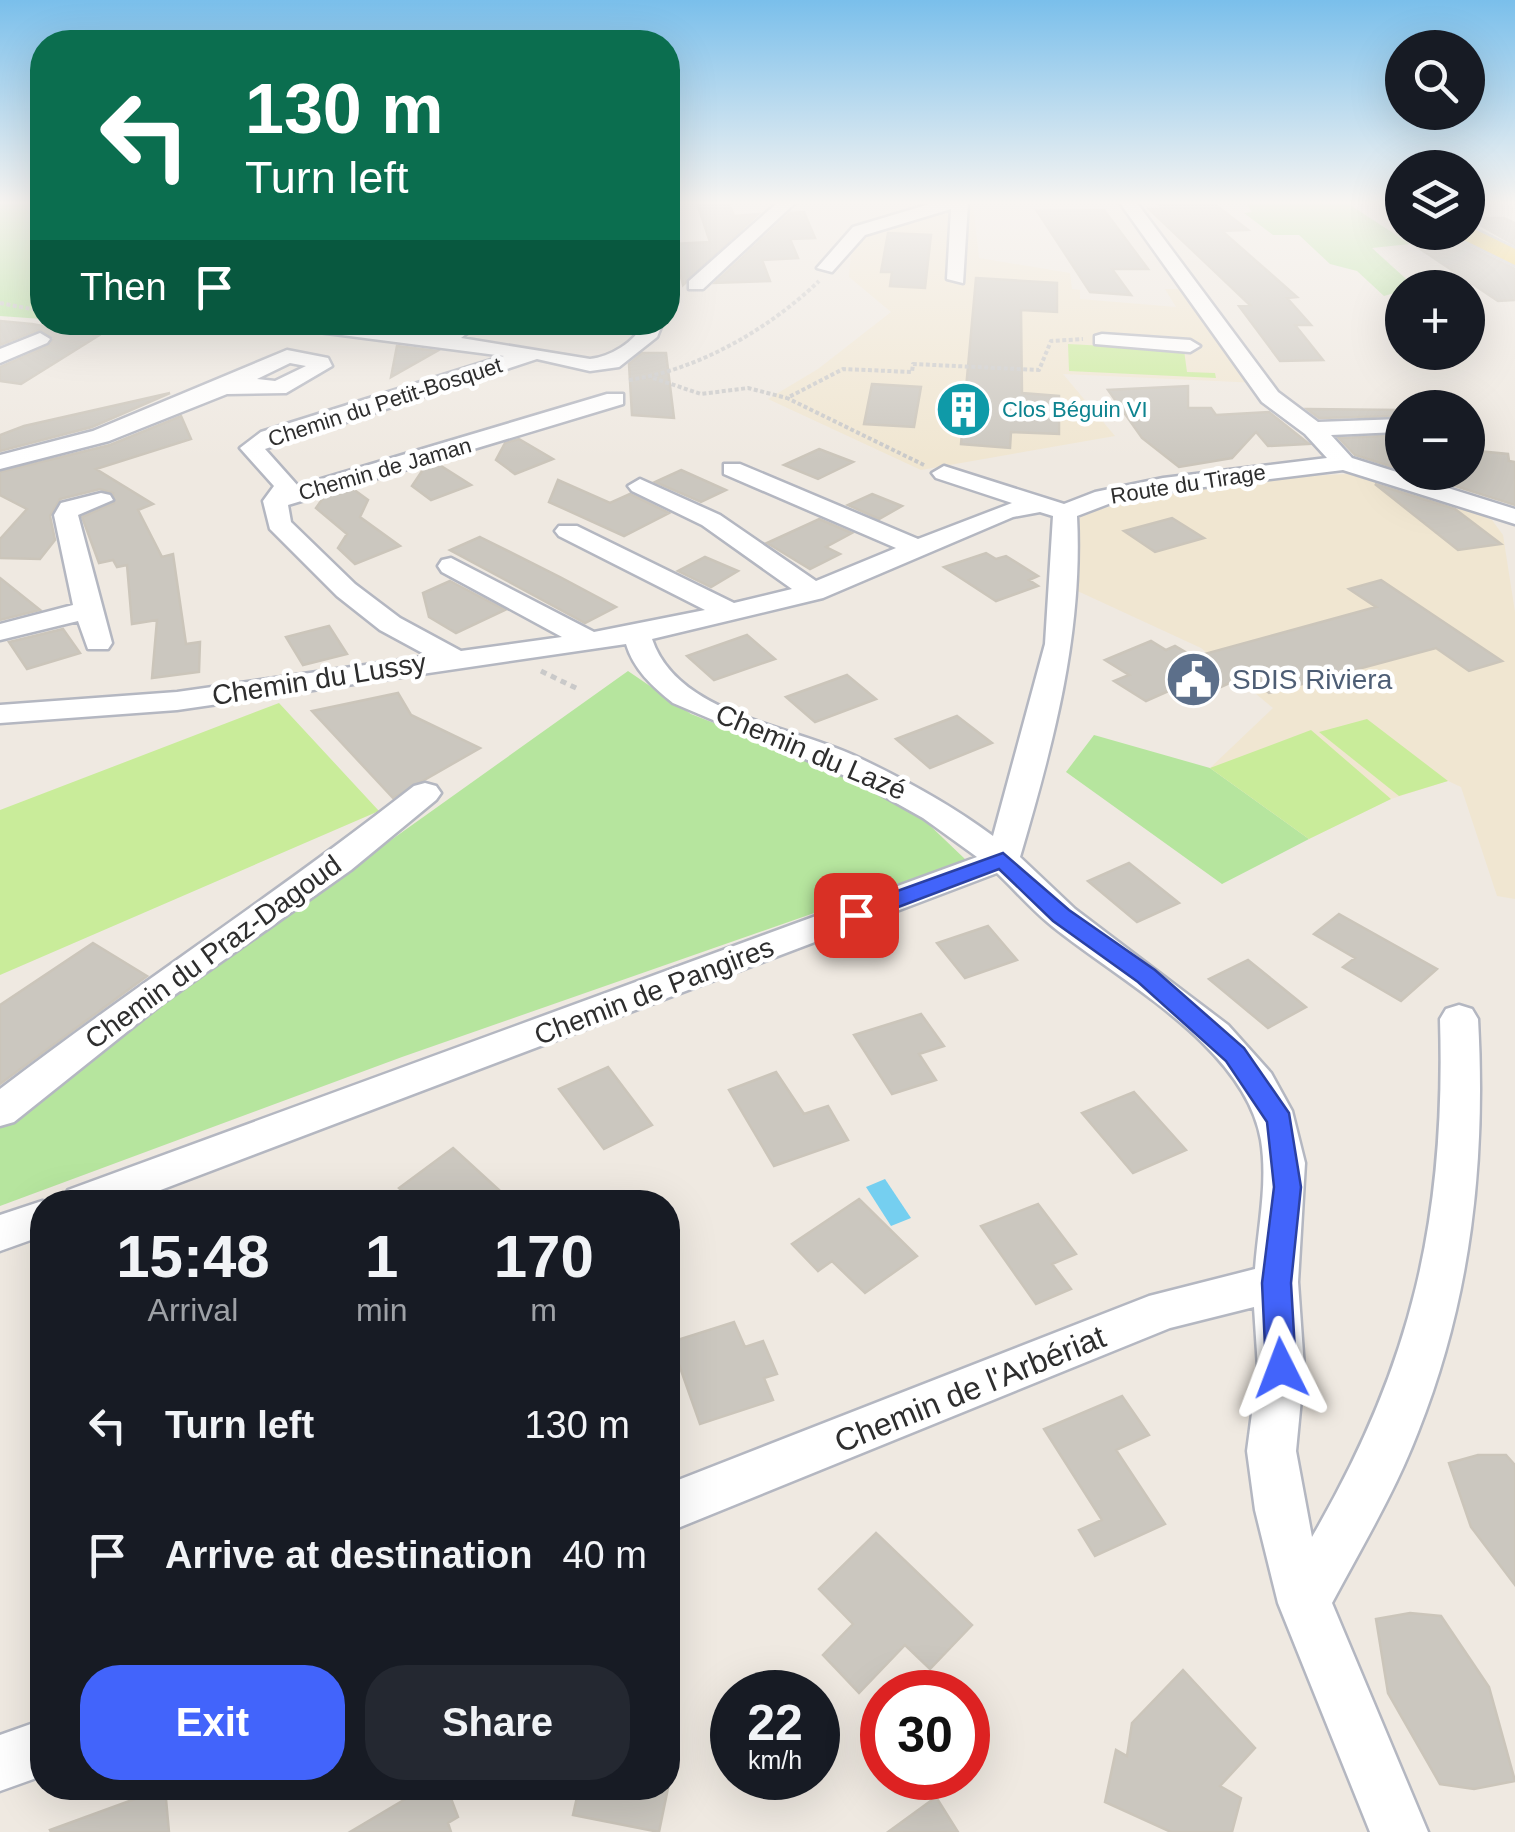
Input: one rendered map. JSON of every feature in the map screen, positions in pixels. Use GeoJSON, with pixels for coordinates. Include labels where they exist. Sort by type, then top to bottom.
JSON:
{"type":"FeatureCollection","features":[{"type":"Feature","properties":{"kind":"street"},"geometry":{"type":"LineString","coordinates":[[1191,288],[1270,397],[1313,429],[1344,462]]}},
{"type":"Feature","properties":{"kind":"street"},"geometry":{"type":"LineString","coordinates":[[407,335],[532,354],[547,352],[590,366],[612,362],[647,335]]}},
{"type":"Feature","properties":{"kind":"street"},"geometry":{"type":"LineString","coordinates":[[443,341],[452,335]]}},
{"type":"Feature","properties":{"kind":"street"},"geometry":{"type":"LineString","coordinates":[[0,358],[40,339]]}},
{"type":"Feature","properties":{"kind":"street"},"geometry":{"type":"LineString","coordinates":[[1102,340],[1190,346]]}},
{"type":"Feature","properties":{"kind":"street","name":"Chemin du Petit-Bosquet"},"geometry":{"type":"LineString","coordinates":[[275,501],[288,485],[251,448],[270,437],[532,354]]}},
{"type":"Feature","properties":{"kind":"street"},"geometry":{"type":"LineString","coordinates":[[0,462],[102,436],[223,388]]}},
{"type":"Feature","properties":{"kind":"street","name":"Chemin de Jaman"},"geometry":{"type":"LineString","coordinates":[[454,659],[390,624],[346,590],[279,524],[275,501],[616,389]]}},
{"type":"Feature","properties":{"kind":"street"},"geometry":{"type":"LineString","coordinates":[[1313,429],[1385,426]]}},
{"type":"Feature","properties":{"kind":"street","name":"Route du Tirage"},"geometry":{"type":"LineString","coordinates":[[638,634],[814,592],[1006,511],[1053,508],[1163,484],[1344,462],[1514,524]]}},
{"type":"Feature","properties":{"kind":"street"},"geometry":{"type":"LineString","coordinates":[[732,469],[920,548]]}},
{"type":"Feature","properties":{"kind":"street"},"geometry":{"type":"LineString","coordinates":[[944,473],[1053,508],[1065,583],[1052,681],[1003,860],[1061,915],[1147,976],[1235,1055],[1280,1120],[1288,1187],[1276,1283],[1281,1368],[1271,1459],[1304,1603],[1398,1832]]}},
{"type":"Feature","properties":{"kind":"street"},"geometry":{"type":"LineString","coordinates":[[640,486],[711,520],[814,592]]}},
{"type":"Feature","properties":{"kind":"street"},"geometry":{"type":"LineString","coordinates":[[98,643],[66,515],[70,508],[100,500]]}},
{"type":"Feature","properties":{"kind":"street"},"geometry":{"type":"LineString","coordinates":[[568,531],[733,612]]}},
{"type":"Feature","properties":{"kind":"street"},"geometry":{"type":"LineString","coordinates":[[451,566],[586,639]]}},
{"type":"Feature","properties":{"kind":"street"},"geometry":{"type":"LineString","coordinates":[[0,632],[88,610]]}},
{"type":"Feature","properties":{"kind":"street","name":"Chemin du Lussy"},"geometry":{"type":"LineString","coordinates":[[0,714],[177,701],[638,634]]}},
{"type":"Feature","properties":{"kind":"street","name":"Chemin du Lazé"},"geometry":{"type":"LineString","coordinates":[[638,634],[640,655],[670,687],[717,715],[807,746],[915,794],[1003,860]]}},
{"type":"Feature","properties":{"kind":"street","name":"Chemin du Praz-Dagoud"},"geometry":{"type":"LineString","coordinates":[[0,1110],[150,994],[340,862],[425,793]]}},
{"type":"Feature","properties":{"kind":"street","name":"Chemin de Pangires"},"geometry":{"type":"LineString","coordinates":[[115,1190],[1003,860]]}},
{"type":"Feature","properties":{"kind":"street"},"geometry":{"type":"LineString","coordinates":[[1304,1603],[1393,1435],[1438,1306],[1458,1190],[1465,1100],[1460,1019]]}},
{"type":"Feature","properties":{"kind":"street"},"geometry":{"type":"LineString","coordinates":[[0,1233],[30,1222]]}},
{"type":"Feature","properties":{"kind":"street","name":"Chemin de l'Arbériat"},"geometry":{"type":"LineString","coordinates":[[680,1503],[1165,1310],[1276,1283]]}},
{"type":"Feature","properties":{"kind":"street"},"geometry":{"type":"LineString","coordinates":[[0,1763],[30,1752]]}},
{"type":"Feature","properties":{"kind":"path"},"geometry":{"type":"LineString","coordinates":[[616,389],[739,340],[811,288]]}},
{"type":"Feature","properties":{"kind":"path"},"geometry":{"type":"LineString","coordinates":[[0,303],[30,309]]}},
{"type":"Feature","properties":{"kind":"path"},"geometry":{"type":"LineString","coordinates":[[788,398],[843,369],[912,372],[913,364],[1039,370],[1050,341],[1102,340]]}},
{"type":"Feature","properties":{"kind":"path"},"geometry":{"type":"LineString","coordinates":[[647,378],[701,394],[748,388],[788,398],[872,443],[944,473]]}},
{"type":"Feature","properties":{"kind":"shaded area"},"geometry":{"type":"Polygon","coordinates":[[[863,288],[1072,288],[1080,290],[1080,299],[1176,307],[1165,289],[1190,289],[1259,383],[1063,374],[1115,436],[921,470],[768,399],[818,369],[891,312],[863,288]]]}},
{"type":"Feature","properties":{"kind":"shaded area"},"geometry":{"type":"Polygon","coordinates":[[[1348,474],[1385,485],[1385,490],[1401,490],[1475,512],[1492,520],[1503,535],[1515,612],[1515,899],[1497,896],[1461,787],[1448,781],[1391,799],[1309,839],[1210,768],[1273,708],[1201,648],[1071,588],[1080,513],[1244,479],[1348,474]]]}},
{"type":"Feature","properties":{"kind":"green space"},"geometry":{"type":"Polygon","coordinates":[[[0,288],[30,288],[30,318],[0,316],[0,288]]]}},
{"type":"Feature","properties":{"kind":"green space"},"geometry":{"type":"Polygon","coordinates":[[[1068,344],[1184,350],[1187,372],[1215,373],[1216,378],[1069,371],[1068,344]]]}},
{"type":"Feature","properties":{"kind":"green space"},"geometry":{"type":"Polygon","coordinates":[[[628,671],[691,714],[898,795],[966,860],[402,1057],[43,1190],[30,1190],[30,1195],[0,1206],[0,1119],[628,671]]]}},
{"type":"Feature","properties":{"kind":"green space"},"geometry":{"type":"Polygon","coordinates":[[[279,703],[379,811],[0,975],[0,810],[279,703]]]}},
{"type":"Feature","properties":{"kind":"green space"},"geometry":{"type":"Polygon","coordinates":[[[1367,719],[1448,781],[1399,796],[1319,732],[1367,719]]]}},
{"type":"Feature","properties":{"kind":"green space"},"geometry":{"type":"Polygon","coordinates":[[[1311,730],[1391,799],[1309,839],[1210,768],[1311,730]]]}},
{"type":"Feature","properties":{"kind":"green space"},"geometry":{"type":"Polygon","coordinates":[[[1094,735],[1210,768],[1309,839],[1222,884],[1066,772],[1094,735]]]}},
{"type":"Feature","properties":{"kind":"water"},"geometry":{"type":"Polygon","coordinates":[[[885,1179],[911,1218],[891,1226],[866,1187],[885,1179]]]}},
{"type":"Feature","properties":{"kind":"building"},"geometry":{"type":"Polygon","coordinates":[[[975,288],[1057,288],[1057,312],[1021,310],[1022,393],[1059,396],[1059,434],[1011,432],[1010,448],[961,444],[975,288]]]}},
{"type":"Feature","properties":{"kind":"building"},"geometry":{"type":"Polygon","coordinates":[[[1088,288],[1126,288],[1131,295],[1090,292],[1088,288]]]}},
{"type":"Feature","properties":{"kind":"building"},"geometry":{"type":"Polygon","coordinates":[[[1233,288],[1287,288],[1297,297],[1287,298],[1311,325],[1295,325],[1323,360],[1280,361],[1239,306],[1250,305],[1233,288]]]}},
{"type":"Feature","properties":{"kind":"building"},"geometry":{"type":"Polygon","coordinates":[[[1485,288],[1515,288],[1515,300],[1498,301],[1485,288]]]}},
{"type":"Feature","properties":{"kind":"building"},"geometry":{"type":"Polygon","coordinates":[[[0,321],[30,324],[30,333],[0,345],[0,321]]]}},
{"type":"Feature","properties":{"kind":"building"},"geometry":{"type":"Polygon","coordinates":[[[48,335],[98,336],[21,384],[0,381],[0,367],[48,346],[54,338],[48,335]]]}},
{"type":"Feature","properties":{"kind":"building"},"geometry":{"type":"Polygon","coordinates":[[[397,346],[437,351],[391,377],[397,346]]]}},
{"type":"Feature","properties":{"kind":"building"},"geometry":{"type":"Polygon","coordinates":[[[642,353],[666,353],[674,418],[632,415],[629,364],[642,353]]]}},
{"type":"Feature","properties":{"kind":"building"},"geometry":{"type":"Polygon","coordinates":[[[872,384],[921,387],[914,427],[864,424],[872,384]]]}},
{"type":"Feature","properties":{"kind":"building"},"geometry":{"type":"Polygon","coordinates":[[[1188,386],[1188,408],[1211,408],[1216,415],[1269,412],[1309,444],[1268,446],[1256,432],[1232,458],[1179,467],[1142,438],[1108,390],[1188,386]]]}},
{"type":"Feature","properties":{"kind":"building"},"geometry":{"type":"Polygon","coordinates":[[[170,393],[92,427],[0,451],[0,435],[24,426],[170,393]]]}},
{"type":"Feature","properties":{"kind":"building"},"geometry":{"type":"Polygon","coordinates":[[[1307,409],[1385,410],[1385,416],[1319,418],[1307,409]]]}},
{"type":"Feature","properties":{"kind":"building"},"geometry":{"type":"Polygon","coordinates":[[[181,416],[191,439],[96,469],[153,504],[138,510],[162,557],[173,554],[186,644],[200,642],[199,672],[152,678],[157,620],[132,624],[127,565],[117,567],[113,560],[99,563],[82,517],[114,503],[113,493],[100,489],[60,499],[50,516],[55,540],[40,559],[0,558],[0,539],[27,509],[0,495],[0,472],[110,445],[181,416]]]}},
{"type":"Feature","properties":{"kind":"building"},"geometry":{"type":"Polygon","coordinates":[[[1385,436],[1385,465],[1355,455],[1339,438],[1385,436]]]}},
{"type":"Feature","properties":{"kind":"building"},"geometry":{"type":"Polygon","coordinates":[[[519,439],[553,459],[515,474],[496,460],[505,443],[519,439]]]}},
{"type":"Feature","properties":{"kind":"building"},"geometry":{"type":"Polygon","coordinates":[[[819,449],[853,462],[818,479],[784,465],[819,449]]]}},
{"type":"Feature","properties":{"kind":"building"},"geometry":{"type":"Polygon","coordinates":[[[1485,452],[1508,454],[1509,461],[1515,462],[1515,505],[1468,490],[1485,490],[1485,452]]]}},
{"type":"Feature","properties":{"kind":"building"},"geometry":{"type":"Polygon","coordinates":[[[438,464],[471,485],[431,500],[412,486],[424,468],[438,464]]]}},
{"type":"Feature","properties":{"kind":"building"},"geometry":{"type":"Polygon","coordinates":[[[681,470],[726,490],[701,502],[655,482],[681,470]]]}},
{"type":"Feature","properties":{"kind":"building"},"geometry":{"type":"Polygon","coordinates":[[[558,480],[610,503],[630,494],[669,513],[624,536],[549,502],[558,480]]]}},
{"type":"Feature","properties":{"kind":"building"},"geometry":{"type":"Polygon","coordinates":[[[1375,484],[1455,509],[1501,544],[1458,550],[1375,484]]]}},
{"type":"Feature","properties":{"kind":"building"},"geometry":{"type":"Polygon","coordinates":[[[353,489],[368,500],[360,517],[400,546],[355,564],[338,548],[347,534],[316,508],[323,498],[353,489]]]}},
{"type":"Feature","properties":{"kind":"building"},"geometry":{"type":"Polygon","coordinates":[[[872,494],[902,506],[879,519],[848,505],[872,494]]]}},
{"type":"Feature","properties":{"kind":"building"},"geometry":{"type":"Polygon","coordinates":[[[1172,518],[1204,538],[1155,552],[1124,531],[1172,518]]]}},
{"type":"Feature","properties":{"kind":"building"},"geometry":{"type":"Polygon","coordinates":[[[819,519],[852,533],[826,547],[840,554],[810,569],[767,543],[819,519]]]}},
{"type":"Feature","properties":{"kind":"building"},"geometry":{"type":"Polygon","coordinates":[[[480,537],[616,607],[585,623],[450,550],[480,537]]]}},
{"type":"Feature","properties":{"kind":"building"},"geometry":{"type":"Polygon","coordinates":[[[986,553],[996,559],[1006,556],[1038,576],[1029,580],[1038,586],[996,601],[944,567],[986,553]]]}},
{"type":"Feature","properties":{"kind":"building"},"geometry":{"type":"Polygon","coordinates":[[[705,557],[738,571],[711,587],[678,571],[705,557]]]}},
{"type":"Feature","properties":{"kind":"building"},"geometry":{"type":"Polygon","coordinates":[[[0,578],[40,610],[0,620],[0,578]]]}},
{"type":"Feature","properties":{"kind":"building"},"geometry":{"type":"Polygon","coordinates":[[[1381,580],[1502,661],[1469,671],[1436,648],[1269,693],[1247,675],[1201,696],[1182,685],[1146,701],[1114,681],[1129,675],[1105,660],[1151,641],[1166,650],[1175,646],[1194,657],[1376,607],[1349,589],[1381,580]]]}},
{"type":"Feature","properties":{"kind":"building"},"geometry":{"type":"Polygon","coordinates":[[[450,581],[505,610],[456,633],[429,617],[423,593],[450,581]]]}},
{"type":"Feature","properties":{"kind":"building"},"geometry":{"type":"Polygon","coordinates":[[[329,626],[347,654],[303,665],[286,637],[329,626]]]}},
{"type":"Feature","properties":{"kind":"building"},"geometry":{"type":"Polygon","coordinates":[[[63,629],[80,653],[27,669],[9,642],[63,629]]]}},
{"type":"Feature","properties":{"kind":"building"},"geometry":{"type":"Polygon","coordinates":[[[747,635],[775,659],[714,680],[687,656],[747,635]]]}},
{"type":"Feature","properties":{"kind":"building"},"geometry":{"type":"Polygon","coordinates":[[[847,675],[876,699],[815,722],[786,697],[847,675]]]}},
{"type":"Feature","properties":{"kind":"building"},"geometry":{"type":"Polygon","coordinates":[[[398,693],[411,715],[480,748],[393,798],[312,711],[398,693]]]}},
{"type":"Feature","properties":{"kind":"building"},"geometry":{"type":"Polygon","coordinates":[[[957,716],[992,743],[930,768],[896,739],[957,716]]]}},
{"type":"Feature","properties":{"kind":"building"},"geometry":{"type":"Polygon","coordinates":[[[1129,863],[1179,903],[1137,922],[1088,881],[1129,863]]]}},
{"type":"Feature","properties":{"kind":"building"},"geometry":{"type":"Polygon","coordinates":[[[1339,914],[1437,969],[1401,1001],[1343,967],[1355,958],[1314,934],[1339,914]]]}},
{"type":"Feature","properties":{"kind":"building"},"geometry":{"type":"Polygon","coordinates":[[[988,926],[1017,960],[965,978],[937,943],[988,926]]]}},
{"type":"Feature","properties":{"kind":"building"},"geometry":{"type":"Polygon","coordinates":[[[93,943],[147,976],[0,1084],[0,1005],[93,943]]]}},
{"type":"Feature","properties":{"kind":"building"},"geometry":{"type":"Polygon","coordinates":[[[1248,960],[1306,1007],[1268,1028],[1209,979],[1248,960]]]}},
{"type":"Feature","properties":{"kind":"building"},"geometry":{"type":"Polygon","coordinates":[[[921,1014],[944,1046],[919,1054],[936,1080],[892,1094],[854,1035],[921,1014]]]}},
{"type":"Feature","properties":{"kind":"building"},"geometry":{"type":"Polygon","coordinates":[[[608,1067],[652,1125],[604,1149],[559,1089],[608,1067]]]}},
{"type":"Feature","properties":{"kind":"building"},"geometry":{"type":"Polygon","coordinates":[[[776,1072],[804,1114],[828,1106],[848,1140],[774,1166],[729,1090],[776,1072]]]}},
{"type":"Feature","properties":{"kind":"building"},"geometry":{"type":"Polygon","coordinates":[[[1134,1092],[1186,1150],[1133,1173],[1082,1113],[1134,1092]]]}},
{"type":"Feature","properties":{"kind":"building"},"geometry":{"type":"Polygon","coordinates":[[[453,1148],[499,1190],[401,1190],[453,1148]]]}},
{"type":"Feature","properties":{"kind":"building"},"geometry":{"type":"Polygon","coordinates":[[[859,1199],[917,1256],[865,1293],[832,1261],[818,1271],[792,1244],[859,1199]]]}},
{"type":"Feature","properties":{"kind":"building"},"geometry":{"type":"Polygon","coordinates":[[[1038,1204],[1076,1254],[1052,1264],[1071,1289],[1036,1304],[981,1226],[1038,1204]]]}},
{"type":"Feature","properties":{"kind":"building"},"geometry":{"type":"Polygon","coordinates":[[[734,1322],[745,1347],[763,1341],[777,1374],[764,1378],[773,1400],[700,1424],[680,1367],[680,1339],[734,1322]]]}},
{"type":"Feature","properties":{"kind":"building"},"geometry":{"type":"Polygon","coordinates":[[[1122,1396],[1149,1435],[1116,1450],[1165,1524],[1095,1556],[1079,1530],[1102,1520],[1044,1429],[1122,1396]]]}},
{"type":"Feature","properties":{"kind":"building"},"geometry":{"type":"Polygon","coordinates":[[[1478,1455],[1506,1455],[1515,1465],[1515,1585],[1471,1527],[1449,1463],[1478,1455]]]}},
{"type":"Feature","properties":{"kind":"building"},"geometry":{"type":"Polygon","coordinates":[[[876,1533],[972,1625],[930,1669],[905,1645],[881,1670],[860,1670],[859,1693],[823,1655],[853,1624],[819,1589],[876,1533]]]}},
{"type":"Feature","properties":{"kind":"building"},"geometry":{"type":"Polygon","coordinates":[[[1410,1613],[1441,1616],[1489,1687],[1515,1781],[1474,1789],[1440,1784],[1388,1693],[1376,1619],[1410,1613]]]}},
{"type":"Feature","properties":{"kind":"building"},"geometry":{"type":"Polygon","coordinates":[[[1183,1670],[1255,1748],[1220,1786],[1241,1798],[1232,1832],[1171,1832],[1105,1802],[1116,1750],[1127,1756],[1132,1723],[1183,1670]]]}},
{"type":"Feature","properties":{"kind":"building"},"geometry":{"type":"Polygon","coordinates":[[[132,1800],[166,1800],[169,1832],[50,1830],[132,1800]]]}},
{"type":"Feature","properties":{"kind":"building"},"geometry":{"type":"Polygon","coordinates":[[[404,1800],[452,1800],[458,1817],[448,1823],[451,1832],[350,1832],[404,1800]]]}},
{"type":"Feature","properties":{"kind":"building"},"geometry":{"type":"Polygon","coordinates":[[[576,1800],[666,1800],[659,1832],[573,1815],[576,1800]]]}},
{"type":"Feature","properties":{"kind":"building"},"geometry":{"type":"Polygon","coordinates":[[[932,1800],[938,1800],[958,1832],[888,1832],[932,1800]]]}},
{"type":"Feature","properties":{"kind":"place","name":"Clos Béguin VI"},"geometry":{"type":"Point","coordinates":[963,409]}},
{"type":"Feature","properties":{"kind":"place","name":"SDIS Riviera"},"geometry":{"type":"Point","coordinates":[1193,679]}},
{"type":"Feature","properties":{"kind":"route"},"geometry":{"type":"LineString","coordinates":[[856,915],[1003,860],[1061,915],[1147,976],[1235,1055],[1280,1120],[1288,1187],[1276,1283],[1281,1368]]}}]}
